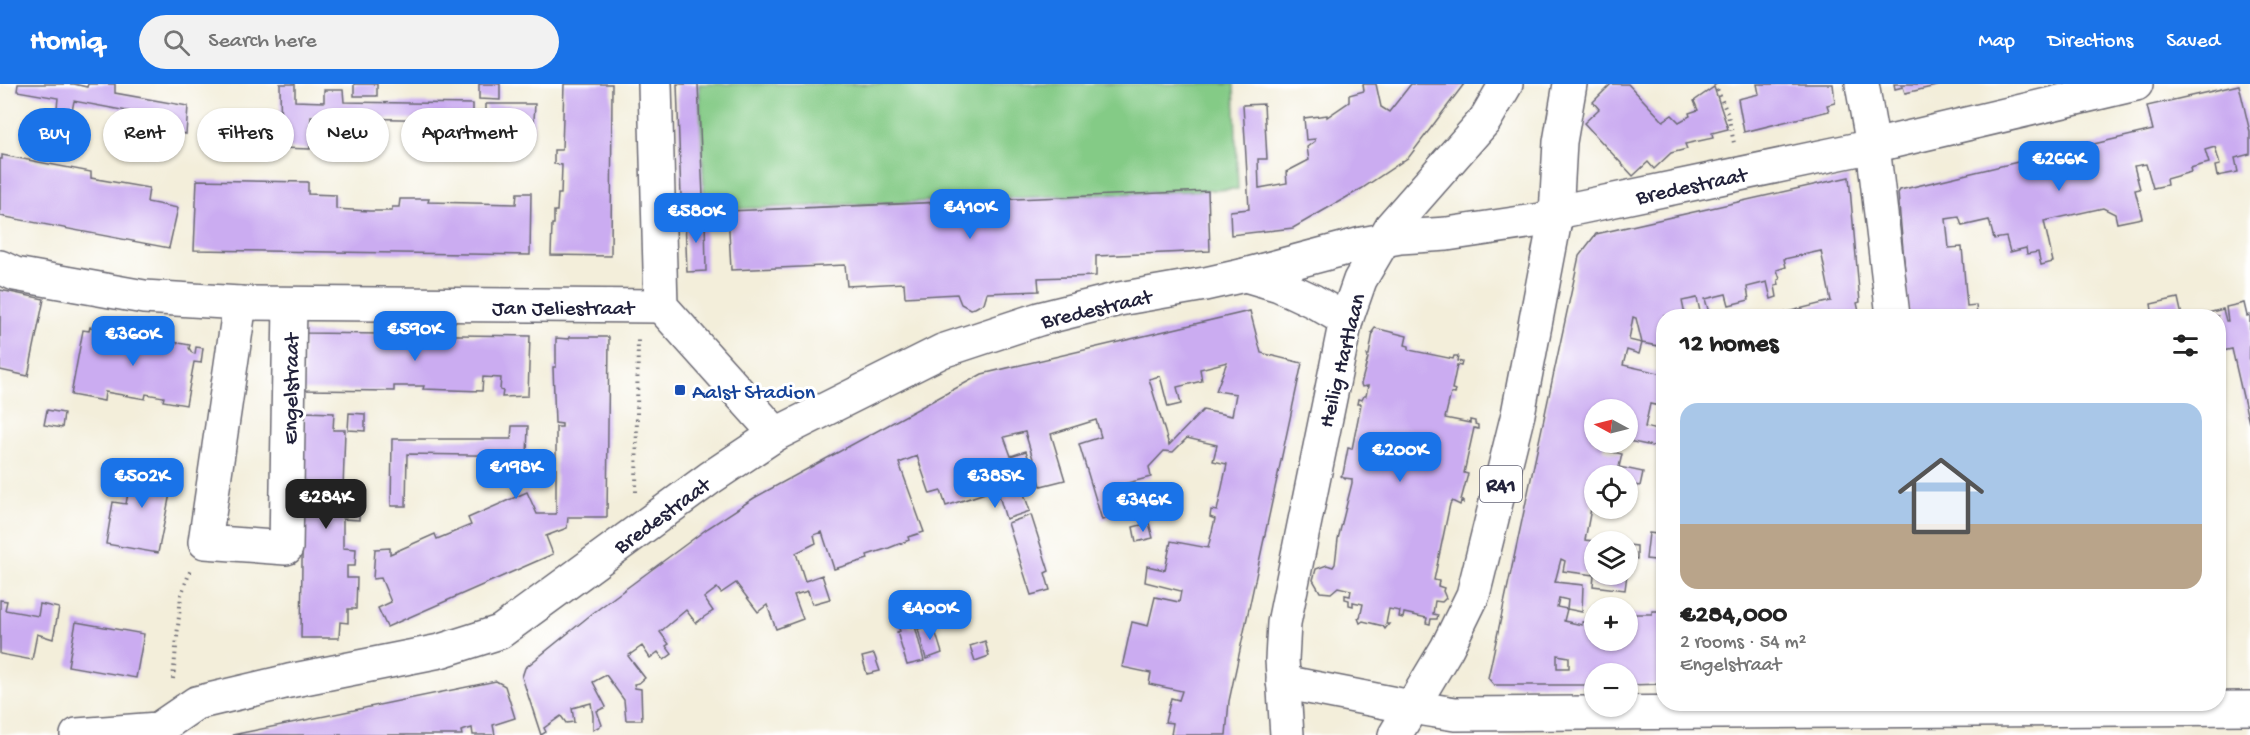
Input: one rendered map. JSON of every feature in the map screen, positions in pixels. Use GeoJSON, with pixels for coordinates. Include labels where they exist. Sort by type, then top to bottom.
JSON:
{"type":"FeatureCollection","features":[{"type":"Feature","properties":{"kind":"street"},"geometry":{"type":"LineString","coordinates":[[655,84],[650,306],[776,434]]}},
{"type":"Feature","properties":{"kind":"street","name":"Heilig Hartlaan"},"geometry":{"type":"LineString","coordinates":[[1287,735],[1283,682],[1284,623],[1346,320],[1360,280],[1391,227],[1485,120],[1506,84]]}},
{"type":"Feature","properties":{"kind":"street","name":"R41"},"geometry":{"type":"LineString","coordinates":[[1395,735],[1447,648],[1473,596],[1518,414],[1556,215],[1560,142],[1570,84]]}},
{"type":"Feature","properties":{"kind":"street"},"geometry":{"type":"LineString","coordinates":[[1862,84],[1873,146],[1892,309]]}},
{"type":"Feature","properties":{"kind":"street","name":"Bredestraat"},"geometry":{"type":"LineString","coordinates":[[77,735],[162,728],[196,703],[289,681],[440,651],[500,632],[710,478],[776,434],[942,351],[1039,319],[1119,299],[1245,275],[1383,240],[1447,234],[1541,220],[1567,210],[1873,146],[2136,84]]}},
{"type":"Feature","properties":{"kind":"street","name":"Jan Jeliestraat"},"geometry":{"type":"LineString","coordinates":[[0,267],[15,274],[144,297],[240,303],[650,306]]}},
{"type":"Feature","properties":{"kind":"street","name":"Bredestraat"},"geometry":{"type":"LineString","coordinates":[[1245,275],[1279,285],[1346,320]]}},
{"type":"Feature","properties":{"kind":"street"},"geometry":{"type":"LineString","coordinates":[[205,542],[240,303]]}},
{"type":"Feature","properties":{"kind":"street","name":"Engelstraat"},"geometry":{"type":"LineString","coordinates":[[205,542],[286,548],[290,304]]}},
{"type":"Feature","properties":{"kind":"street"},"geometry":{"type":"LineString","coordinates":[[1283,682],[1455,714],[1919,716],[2126,711]]}},
{"type":"Feature","properties":{"kind":"street"},"geometry":{"type":"LineString","coordinates":[[2226,709],[2250,708]]}},
{"type":"Feature","properties":{"kind":"path"},"geometry":{"type":"LineString","coordinates":[[1715,84],[1728,115],[1741,173]]}},
{"type":"Feature","properties":{"kind":"path"},"geometry":{"type":"LineString","coordinates":[[635,532],[650,306]]}},
{"type":"Feature","properties":{"kind":"path"},"geometry":{"type":"LineString","coordinates":[[162,728],[181,595],[205,542]]}},
{"type":"Feature","properties":{"kind":"green space"},"geometry":{"type":"Polygon","coordinates":[[[699,84],[1234,84],[1238,189],[705,210],[699,84]]]}},
{"type":"Feature","properties":{"kind":"building"},"geometry":{"type":"Polygon","coordinates":[[[18,84],[74,84],[87,87],[88,84],[115,84],[115,93],[188,106],[186,134],[185,108],[111,108],[74,101],[73,108],[57,108],[58,98],[17,91],[18,84]]]}},
{"type":"Feature","properties":{"kind":"building"},"geometry":{"type":"Polygon","coordinates":[[[280,84],[295,84],[295,101],[324,102],[324,90],[343,90],[344,102],[473,104],[473,108],[401,108],[401,119],[389,119],[389,108],[306,108],[306,149],[294,148],[294,108],[280,108],[280,84]]]}},
{"type":"Feature","properties":{"kind":"building"},"geometry":{"type":"Polygon","coordinates":[[[354,84],[377,84],[377,96],[354,96],[354,84]]]}},
{"type":"Feature","properties":{"kind":"building"},"geometry":{"type":"Polygon","coordinates":[[[479,84],[500,84],[500,100],[479,99],[479,84]]]}},
{"type":"Feature","properties":{"kind":"building"},"geometry":{"type":"Polygon","coordinates":[[[564,84],[612,84],[611,256],[551,255],[554,211],[557,211],[558,194],[561,194],[562,165],[554,164],[554,150],[562,150],[564,84]]]}},
{"type":"Feature","properties":{"kind":"building"},"geometry":{"type":"Polygon","coordinates":[[[677,84],[698,84],[703,196],[681,196],[677,84]]]}},
{"type":"Feature","properties":{"kind":"building"},"geometry":{"type":"Polygon","coordinates":[[[1363,84],[1376,84],[1381,107],[1389,112],[1411,84],[1464,84],[1409,157],[1361,189],[1293,228],[1231,235],[1230,211],[1249,209],[1243,105],[1264,104],[1267,159],[1258,159],[1259,188],[1287,183],[1286,172],[1309,160],[1307,147],[1315,139],[1306,140],[1304,118],[1327,115],[1327,117],[1349,102],[1349,95],[1364,91],[1363,84]]]}},
{"type":"Feature","properties":{"kind":"building"},"geometry":{"type":"Polygon","coordinates":[[[1611,84],[1628,84],[1663,121],[1672,115],[1679,122],[1690,116],[1689,113],[1698,110],[1694,101],[1714,87],[1728,129],[1712,133],[1713,138],[1685,144],[1687,149],[1671,153],[1654,169],[1648,162],[1633,176],[1584,123],[1599,109],[1593,102],[1611,84]]]}},
{"type":"Feature","properties":{"kind":"building"},"geometry":{"type":"Polygon","coordinates":[[[1757,84],[1833,84],[1835,103],[1827,105],[1829,111],[1744,132],[1738,99],[1759,94],[1757,84]]]}},
{"type":"Feature","properties":{"kind":"building"},"geometry":{"type":"Polygon","coordinates":[[[1894,84],[1941,85],[1905,93],[1903,87],[1895,89],[1894,84]]]}},
{"type":"Feature","properties":{"kind":"building"},"geometry":{"type":"Polygon","coordinates":[[[2239,85],[2250,132],[2250,154],[2235,158],[2238,172],[2217,176],[2215,166],[2220,165],[2215,147],[2205,150],[2209,163],[2190,168],[2191,172],[2166,179],[2167,185],[2153,188],[2146,164],[2134,166],[2140,189],[2135,190],[2142,218],[2117,223],[2115,214],[2103,208],[2044,221],[2053,262],[2041,265],[2038,252],[2027,254],[2026,248],[2010,252],[2006,237],[1994,239],[1989,220],[1962,226],[1959,217],[1946,219],[1949,248],[1962,247],[1967,306],[1976,305],[1976,309],[1908,309],[1898,193],[1900,190],[2153,130],[2147,106],[2239,85]]]}},
{"type":"Feature","properties":{"kind":"building"},"geometry":{"type":"Polygon","coordinates":[[[486,104],[535,104],[535,108],[486,108],[486,104]]]}},
{"type":"Feature","properties":{"kind":"building"},"geometry":{"type":"Polygon","coordinates":[[[2,155],[18,158],[18,162],[39,162],[91,172],[91,178],[149,188],[147,202],[178,208],[169,248],[0,216],[0,159],[2,155]]]}},
{"type":"Feature","properties":{"kind":"building"},"geometry":{"type":"Polygon","coordinates":[[[1849,177],[1860,302],[1857,303],[1858,309],[1799,309],[1831,301],[1821,251],[1784,259],[1786,267],[1777,270],[1780,279],[1778,280],[1779,285],[1775,286],[1777,297],[1771,299],[1767,282],[1747,287],[1749,300],[1729,305],[1726,294],[1705,299],[1708,309],[1699,309],[1697,298],[1682,301],[1684,309],[1656,309],[1656,346],[1642,343],[1639,354],[1627,350],[1623,365],[1656,372],[1656,405],[1650,404],[1645,427],[1656,430],[1656,447],[1638,443],[1638,399],[1584,399],[1584,453],[1622,454],[1619,465],[1584,465],[1584,519],[1589,519],[1587,531],[1584,531],[1584,574],[1563,571],[1565,561],[1561,559],[1555,582],[1583,585],[1582,612],[1567,609],[1564,621],[1582,625],[1584,622],[1584,651],[1638,651],[1638,614],[1652,614],[1652,611],[1656,611],[1656,684],[1638,685],[1638,663],[1584,663],[1584,685],[1494,685],[1488,678],[1579,256],[1596,234],[1849,177]],[[1633,317],[1629,340],[1642,343],[1636,318],[1633,317]],[[1559,598],[1557,607],[1567,609],[1568,600],[1559,598]],[[1557,655],[1557,668],[1569,668],[1569,657],[1557,655]]]}},
{"type":"Feature","properties":{"kind":"building"},"geometry":{"type":"Polygon","coordinates":[[[197,180],[308,182],[308,194],[336,195],[336,209],[369,211],[392,211],[392,207],[399,207],[400,199],[516,204],[517,193],[531,193],[530,255],[194,250],[197,180]]]}},
{"type":"Feature","properties":{"kind":"building"},"geometry":{"type":"Polygon","coordinates":[[[1208,191],[1210,251],[1096,256],[1096,276],[1038,278],[1039,291],[987,293],[984,303],[970,309],[961,304],[957,294],[905,297],[904,283],[847,286],[845,265],[731,270],[728,211],[1208,191]]]}},
{"type":"Feature","properties":{"kind":"building"},"geometry":{"type":"Polygon","coordinates":[[[705,216],[706,271],[687,272],[685,217],[705,216]]]}},
{"type":"Feature","properties":{"kind":"building"},"geometry":{"type":"Polygon","coordinates":[[[0,290],[44,299],[28,376],[0,370],[0,290]]]}},
{"type":"Feature","properties":{"kind":"building"},"geometry":{"type":"Polygon","coordinates":[[[2178,298],[2180,309],[2152,309],[2151,304],[2178,298]]]}},
{"type":"Feature","properties":{"kind":"building"},"geometry":{"type":"Polygon","coordinates":[[[2244,303],[2247,316],[2250,315],[2249,423],[2232,349],[2226,350],[2226,321],[2228,321],[2226,307],[2244,303]]]}},
{"type":"Feature","properties":{"kind":"building"},"geometry":{"type":"Polygon","coordinates":[[[1250,311],[1261,353],[1302,363],[1229,701],[1226,735],[1171,735],[1173,723],[1165,722],[1171,698],[1179,700],[1182,691],[1149,684],[1151,673],[1122,667],[1132,622],[1148,626],[1155,597],[1179,602],[1181,591],[1145,582],[1147,566],[1165,570],[1171,541],[1208,548],[1215,519],[1210,517],[1211,510],[1217,511],[1227,464],[1213,461],[1217,445],[1187,438],[1173,452],[1164,451],[1149,467],[1151,477],[1116,486],[1122,513],[1102,520],[1079,444],[1101,437],[1096,420],[1051,434],[1065,480],[1041,486],[1025,432],[1004,437],[1011,456],[1026,451],[1035,478],[1020,482],[1030,511],[1006,519],[997,489],[946,506],[941,491],[930,494],[917,456],[899,463],[924,532],[908,537],[909,540],[867,555],[868,559],[834,569],[822,532],[814,535],[816,543],[796,553],[805,581],[822,575],[830,599],[812,604],[808,591],[794,595],[803,619],[776,629],[767,605],[758,612],[736,583],[721,593],[717,588],[704,598],[713,611],[696,623],[686,610],[660,632],[669,644],[666,646],[672,654],[664,660],[658,652],[650,658],[642,646],[628,656],[645,678],[634,684],[635,688],[641,689],[642,720],[626,720],[624,700],[606,675],[593,682],[606,707],[597,711],[602,725],[593,730],[591,703],[572,708],[574,722],[566,723],[561,716],[544,728],[546,732],[541,735],[522,677],[525,668],[593,613],[708,528],[754,498],[982,374],[1250,311]],[[1227,362],[1200,369],[1202,381],[1177,387],[1181,404],[1168,407],[1160,376],[1149,379],[1169,445],[1203,410],[1232,416],[1236,394],[1216,391],[1227,362]]]}},
{"type":"Feature","properties":{"kind":"building"},"geometry":{"type":"Polygon","coordinates":[[[90,327],[190,345],[189,348],[195,354],[196,347],[203,348],[201,363],[194,362],[186,405],[163,401],[164,397],[146,394],[145,399],[105,392],[104,401],[71,395],[83,330],[89,331],[90,327]]]}},
{"type":"Feature","properties":{"kind":"building"},"geometry":{"type":"Polygon","coordinates":[[[304,328],[306,333],[530,336],[528,396],[502,397],[501,378],[483,377],[482,391],[423,389],[424,386],[394,386],[394,391],[303,390],[304,328]]]}},
{"type":"Feature","properties":{"kind":"building"},"geometry":{"type":"Polygon","coordinates":[[[1375,328],[1407,336],[1405,345],[1409,346],[1409,350],[1453,359],[1454,356],[1458,356],[1457,361],[1462,362],[1461,366],[1457,365],[1452,389],[1456,390],[1455,394],[1451,393],[1445,418],[1470,423],[1470,420],[1475,421],[1478,425],[1478,429],[1474,428],[1464,473],[1468,474],[1461,500],[1463,503],[1461,502],[1460,505],[1452,501],[1450,504],[1434,580],[1439,581],[1438,586],[1444,588],[1446,598],[1442,602],[1435,601],[1433,614],[1438,615],[1437,619],[1431,619],[1430,624],[1426,623],[1427,618],[1404,613],[1403,618],[1399,617],[1400,611],[1389,609],[1386,624],[1389,624],[1385,629],[1383,626],[1363,621],[1360,623],[1358,618],[1360,618],[1363,604],[1353,602],[1353,606],[1349,605],[1349,600],[1345,599],[1345,595],[1350,596],[1351,590],[1338,587],[1331,593],[1320,592],[1313,580],[1316,569],[1327,565],[1333,567],[1335,564],[1338,539],[1352,483],[1352,479],[1345,479],[1341,476],[1348,448],[1352,449],[1361,404],[1357,404],[1358,399],[1362,400],[1366,396],[1368,386],[1362,387],[1361,384],[1367,355],[1369,355],[1372,332],[1375,328]]]}},
{"type":"Feature","properties":{"kind":"building"},"geometry":{"type":"Polygon","coordinates":[[[569,337],[609,337],[607,517],[568,517],[567,528],[546,536],[553,554],[387,627],[378,608],[391,602],[381,578],[373,579],[375,549],[390,548],[390,554],[435,534],[437,539],[471,525],[468,518],[527,492],[537,514],[556,514],[556,427],[562,427],[562,424],[555,423],[553,367],[556,367],[556,338],[569,339],[569,337]]]}},
{"type":"Feature","properties":{"kind":"building"},"geometry":{"type":"Polygon","coordinates":[[[47,410],[64,413],[62,428],[44,425],[47,410]]]}},
{"type":"Feature","properties":{"kind":"building"},"geometry":{"type":"Polygon","coordinates":[[[304,412],[334,413],[333,430],[345,430],[343,489],[360,490],[359,520],[343,519],[343,548],[356,549],[355,566],[347,566],[347,578],[357,578],[356,609],[348,609],[348,623],[340,622],[339,638],[301,638],[304,412]]]}},
{"type":"Feature","properties":{"kind":"building"},"geometry":{"type":"Polygon","coordinates":[[[349,413],[365,414],[365,431],[348,430],[349,413]]]}},
{"type":"Feature","properties":{"kind":"building"},"geometry":{"type":"Polygon","coordinates":[[[512,426],[528,426],[527,456],[407,454],[406,506],[391,506],[392,439],[511,439],[512,426]]]}},
{"type":"Feature","properties":{"kind":"building"},"geometry":{"type":"Polygon","coordinates":[[[134,461],[175,469],[158,553],[106,544],[113,502],[126,504],[134,461]]]}},
{"type":"Feature","properties":{"kind":"building"},"geometry":{"type":"Polygon","coordinates":[[[1638,471],[1643,472],[1640,486],[1638,486],[1638,471]]]}},
{"type":"Feature","properties":{"kind":"building"},"geometry":{"type":"Polygon","coordinates":[[[1031,515],[1049,571],[1045,573],[1050,590],[1031,595],[1008,523],[1031,515]]]}},
{"type":"Feature","properties":{"kind":"building"},"geometry":{"type":"Polygon","coordinates":[[[1149,523],[1153,538],[1136,542],[1133,527],[1149,523]]]}},
{"type":"Feature","properties":{"kind":"building"},"geometry":{"type":"Polygon","coordinates":[[[1649,533],[1656,534],[1656,560],[1646,559],[1649,533]]]}},
{"type":"Feature","properties":{"kind":"building"},"geometry":{"type":"Polygon","coordinates":[[[1593,585],[1626,585],[1625,590],[1593,585]]]}},
{"type":"Feature","properties":{"kind":"building"},"geometry":{"type":"Polygon","coordinates":[[[0,600],[7,601],[5,610],[38,616],[40,604],[59,608],[53,639],[37,634],[32,660],[0,654],[0,600]]]}},
{"type":"Feature","properties":{"kind":"building"},"geometry":{"type":"Polygon","coordinates":[[[905,621],[911,628],[915,626],[924,661],[907,665],[897,632],[900,631],[897,624],[905,621]]]}},
{"type":"Feature","properties":{"kind":"building"},"geometry":{"type":"Polygon","coordinates":[[[76,622],[144,634],[136,678],[68,666],[76,622]]]}},
{"type":"Feature","properties":{"kind":"building"},"geometry":{"type":"Polygon","coordinates":[[[933,624],[942,653],[926,659],[918,629],[933,624]]]}},
{"type":"Feature","properties":{"kind":"building"},"geometry":{"type":"Polygon","coordinates":[[[985,641],[989,656],[975,661],[970,646],[985,641]]]}},
{"type":"Feature","properties":{"kind":"building"},"geometry":{"type":"Polygon","coordinates":[[[874,654],[880,671],[867,674],[862,657],[874,654]]]}},
{"type":"Feature","properties":{"kind":"building"},"geometry":{"type":"Polygon","coordinates":[[[496,681],[505,686],[515,718],[493,725],[495,735],[473,735],[472,728],[461,731],[462,735],[232,735],[496,681]]]}},
{"type":"Feature","properties":{"kind":"place","name":"Aalst Stadion"},"geometry":{"type":"Point","coordinates":[680,390]}}]}
